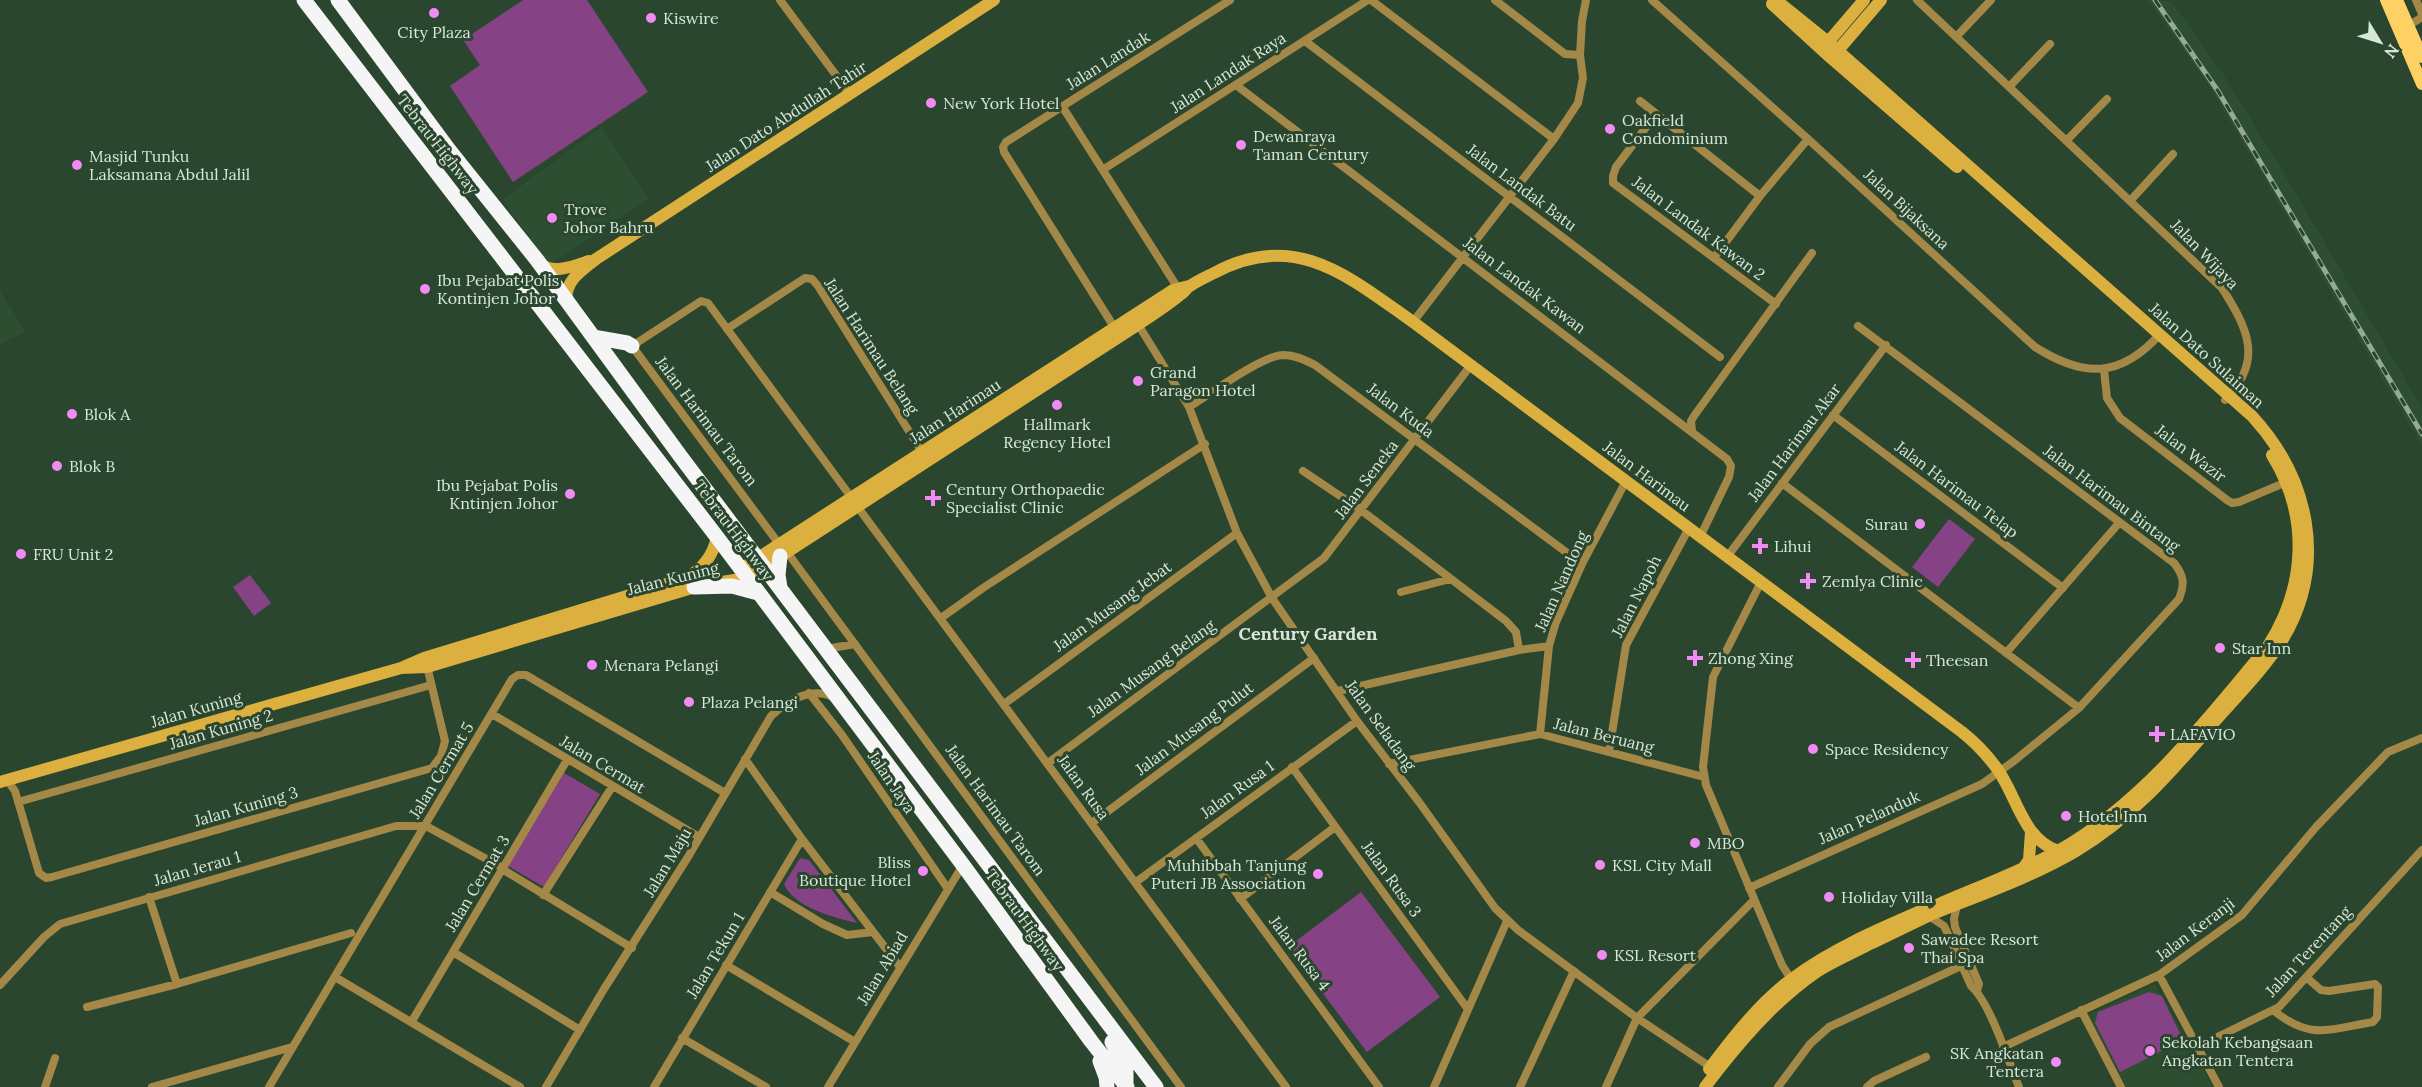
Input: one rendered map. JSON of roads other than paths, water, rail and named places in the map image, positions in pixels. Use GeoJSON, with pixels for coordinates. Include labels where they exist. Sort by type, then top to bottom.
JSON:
{"type":"FeatureCollection","features":[{"type":"Feature","properties":{"kind":"highway","name":"Tebrau Highway"},"geometry":{"type":"LineString","coordinates":[[304,0],[717,537],[1127,1087]]}},
{"type":"Feature","properties":{"kind":"highway","name":"Tebrau Highway"},"geometry":{"type":"LineString","coordinates":[[338,0],[449,150],[537,260],[780,588],[1156,1087]]}},
{"type":"Feature","properties":{"kind":"highway"},"geometry":{"type":"LineString","coordinates":[[593,337],[633,346]]}},
{"type":"Feature","properties":{"kind":"highway"},"geometry":{"type":"LineString","coordinates":[[780,588],[778,575],[782,550]]}},
{"type":"Feature","properties":{"kind":"highway"},"geometry":{"type":"LineString","coordinates":[[694,587],[732,586],[758,593]]}},
{"type":"Feature","properties":{"kind":"highway"},"geometry":{"type":"LineString","coordinates":[[1075,980],[1124,1062],[1127,1087]]}},
{"type":"Feature","properties":{"kind":"highway"},"geometry":{"type":"LineString","coordinates":[[1091,1041],[1105,1072],[1107,1087]]}},
{"type":"Feature","properties":{"kind":"main road"},"geometry":{"type":"LineString","coordinates":[[2386,0],[2422,57]]}},
{"type":"Feature","properties":{"kind":"main road"},"geometry":{"type":"LineString","coordinates":[[2397,0],[2422,84]]}},
{"type":"Feature","properties":{"kind":"street"},"geometry":{"type":"LineString","coordinates":[[780,0],[850,94]]}},
{"type":"Feature","properties":{"kind":"street","name":"Jalan Dato Abdullah Tahir"},"geometry":{"type":"LineString","coordinates":[[566,299],[569,283],[596,260],[994,0]]}},
{"type":"Feature","properties":{"kind":"street","name":"Jalan Landak"},"geometry":{"type":"LineString","coordinates":[[1114,327],[1003,147],[1062,106],[1230,0]]}},
{"type":"Feature","properties":{"kind":"street"},"geometry":{"type":"LineString","coordinates":[[1370,0],[1554,139]]}},
{"type":"Feature","properties":{"kind":"street","name":"Jalan Landak Raya"},"geometry":{"type":"LineString","coordinates":[[1104,170],[1370,0]]}},
{"type":"Feature","properties":{"kind":"street"},"geometry":{"type":"LineString","coordinates":[[1495,0],[1565,54],[1580,55]]}},
{"type":"Feature","properties":{"kind":"street"},"geometry":{"type":"LineString","coordinates":[[1413,322],[1554,139],[1578,103],[1583,78],[1580,55],[1586,0]]}},
{"type":"Feature","properties":{"kind":"street","name":"Jalan Bijaksana"},"geometry":{"type":"LineString","coordinates":[[1652,0],[1808,138],[2035,347],[2071,364],[2104,370]]}},
{"type":"Feature","properties":{"kind":"street","name":"Jalan Dato Sulaiman"},"geometry":{"type":"LineString","coordinates":[[1769,0],[1830,50]]}},
{"type":"Feature","properties":{"kind":"street","name":"Jalan Dato Sulaiman"},"geometry":{"type":"LineString","coordinates":[[1776,0],[1830,50],[2228,398],[2263,441],[2290,481],[2304,509],[2307,531],[2304,583],[2289,627],[2272,656],[2170,774],[2118,823],[2083,847],[2052,864],[1929,916],[1794,983]]}},
{"type":"Feature","properties":{"kind":"street"},"geometry":{"type":"LineString","coordinates":[[1830,50],[1864,0]]}},
{"type":"Feature","properties":{"kind":"street"},"geometry":{"type":"LineString","coordinates":[[1830,50],[1881,0]]}},
{"type":"Feature","properties":{"kind":"street","name":"Jalan Wijaya"},"geometry":{"type":"LineString","coordinates":[[1917,0],[2222,288],[2236,310],[2246,333],[2250,359],[2241,379],[2228,398]]}},
{"type":"Feature","properties":{"kind":"street"},"geometry":{"type":"LineString","coordinates":[[1956,37],[1991,0]]}},
{"type":"Feature","properties":{"kind":"street"},"geometry":{"type":"LineString","coordinates":[[2404,28],[2422,16],[2416,0]]}},
{"type":"Feature","properties":{"kind":"street","name":"Jalan Landak Batu"},"geometry":{"type":"LineString","coordinates":[[1305,41],[1720,357]]}},
{"type":"Feature","properties":{"kind":"street"},"geometry":{"type":"LineString","coordinates":[[2009,87],[2050,44]]}},
{"type":"Feature","properties":{"kind":"street","name":"Jalan Landak Kawan"},"geometry":{"type":"LineString","coordinates":[[1236,85],[1727,459],[1731,466],[1729,477],[1700,537]]}},
{"type":"Feature","properties":{"kind":"street"},"geometry":{"type":"LineString","coordinates":[[2066,141],[2107,99]]}},
{"type":"Feature","properties":{"kind":"street"},"geometry":{"type":"LineString","coordinates":[[1640,101],[1760,196]]}},
{"type":"Feature","properties":{"kind":"street"},"geometry":{"type":"LineString","coordinates":[[1062,106],[1183,289]]}},
{"type":"Feature","properties":{"kind":"street","name":"Jalan Landak Kawan 2"},"geometry":{"type":"LineString","coordinates":[[1656,114],[1616,167],[1613,183],[1776,304]]}},
{"type":"Feature","properties":{"kind":"street"},"geometry":{"type":"LineString","coordinates":[[1713,258],[1808,138]]}},
{"type":"Feature","properties":{"kind":"street"},"geometry":{"type":"LineString","coordinates":[[2130,201],[2173,154]]}},
{"type":"Feature","properties":{"kind":"street"},"geometry":{"type":"LineString","coordinates":[[1692,431],[1691,421],[1694,416],[1812,253]]}},
{"type":"Feature","properties":{"kind":"street","name":"Jalan Harimau"},"geometry":{"type":"LineString","coordinates":[[744,573],[1183,289],[1230,264],[1246,259],[1261,256],[1292,256],[1329,266],[1349,277],[1413,322],[1962,732],[1981,749],[1999,771],[2031,832],[2042,843],[2058,851]]}},
{"type":"Feature","properties":{"kind":"street","name":"Jalan Dato Abdullah Tahir"},"geometry":{"type":"LineString","coordinates":[[537,260],[542,267],[553,269],[596,260]]}},
{"type":"Feature","properties":{"kind":"street","name":"Jalan Harimau Belang"},"geometry":{"type":"LineString","coordinates":[[728,329],[805,278],[812,279],[922,452]]}},
{"type":"Feature","properties":{"kind":"street","name":"Jalan Rusa"},"geometry":{"type":"LineString","coordinates":[[633,346],[700,301],[708,303],[1286,1087]]}},
{"type":"Feature","properties":{"kind":"street","name":"Jalan Harimau"},"geometry":{"type":"LineString","coordinates":[[854,502],[922,452],[1114,327],[1136,320]]}},
{"type":"Feature","properties":{"kind":"street","name":"Jalan Seladang"},"geometry":{"type":"LineString","coordinates":[[1136,320],[1189,407],[1237,533],[1272,598],[1357,721],[1495,908],[1507,921],[1637,1018],[1714,1069]]}},
{"type":"Feature","properties":{"kind":"street","name":"Jalan Harimau Bintang"},"geometry":{"type":"LineString","coordinates":[[1858,326],[2174,563],[2183,575],[2184,588],[2180,599],[2079,708],[1999,771]]}},
{"type":"Feature","properties":{"kind":"street"},"geometry":{"type":"LineString","coordinates":[[2104,370],[2132,360],[2157,337]]}},
{"type":"Feature","properties":{"kind":"street","name":"Jalan Harimau Akar"},"geometry":{"type":"LineString","coordinates":[[1727,557],[1886,345]]}},
{"type":"Feature","properties":{"kind":"street","name":"Jalan Harimau Tarom"},"geometry":{"type":"LineString","coordinates":[[633,346],[1181,1087]]}},
{"type":"Feature","properties":{"kind":"street","name":"Jalan Kuda"},"geometry":{"type":"LineString","coordinates":[[1189,407],[1265,360],[1281,355],[1293,356],[1315,365],[1582,564]]}},
{"type":"Feature","properties":{"kind":"street","name":"Jalan Seneka"},"geometry":{"type":"LineString","coordinates":[[1272,598],[1324,558],[1471,365]]}},
{"type":"Feature","properties":{"kind":"street","name":"Jalan Wazir"},"geometry":{"type":"LineString","coordinates":[[2104,370],[2107,398],[2120,418],[2232,503],[2290,481]]}},
{"type":"Feature","properties":{"kind":"street","name":"Jalan Harimau Telap"},"geometry":{"type":"LineString","coordinates":[[1833,415],[2063,588]]}},
{"type":"Feature","properties":{"kind":"street"},"geometry":{"type":"LineString","coordinates":[[1677,420],[1694,416]]}},
{"type":"Feature","properties":{"kind":"street"},"geometry":{"type":"LineString","coordinates":[[941,618],[992,581],[1205,444]]}},
{"type":"Feature","properties":{"kind":"street"},"geometry":{"type":"LineString","coordinates":[[1303,471],[1361,510],[1513,626],[1519,650]]}},
{"type":"Feature","properties":{"kind":"street","name":"Jalan Nandong"},"geometry":{"type":"LineString","coordinates":[[1540,734],[1549,646],[1556,622],[1582,564],[1626,481]]}},
{"type":"Feature","properties":{"kind":"street","name":"Jalan Dato Sulaiman"},"geometry":{"type":"LineString","coordinates":[[1697,1087],[1714,1069],[1751,1018],[1819,961],[1887,926],[2058,851],[2132,798],[2243,676],[2279,629],[2293,597],[2299,554],[2290,481]]}},
{"type":"Feature","properties":{"kind":"street"},"geometry":{"type":"LineString","coordinates":[[1782,483],[2079,708]]}},
{"type":"Feature","properties":{"kind":"street"},"geometry":{"type":"LineString","coordinates":[[2006,653],[2119,523]]}},
{"type":"Feature","properties":{"kind":"street","name":"Jalan Napoh"},"geometry":{"type":"LineString","coordinates":[[1609,752],[1626,645],[1689,528]]}},
{"type":"Feature","properties":{"kind":"street","name":"Jalan Musang Jebat"},"geometry":{"type":"LineString","coordinates":[[1004,704],[1237,533]]}},
{"type":"Feature","properties":{"kind":"street","name":"Jalan Kuning"},"geometry":{"type":"LineString","coordinates":[[426,663],[686,578],[695,573],[708,560],[717,537]]}},
{"type":"Feature","properties":{"kind":"street","name":"Jalan Kuning"},"geometry":{"type":"LineString","coordinates":[[9,779],[744,573]]}},
{"type":"Feature","properties":{"kind":"street"},"geometry":{"type":"LineString","coordinates":[[1401,592],[1450,579]]}},
{"type":"Feature","properties":{"kind":"street"},"geometry":{"type":"LineString","coordinates":[[1761,582],[1713,677],[1703,767],[1704,777],[1754,900],[1782,964],[1794,983]]}},
{"type":"Feature","properties":{"kind":"street","name":"Jalan Musang Belang"},"geometry":{"type":"LineString","coordinates":[[1048,763],[1272,598]]}},
{"type":"Feature","properties":{"kind":"street"},"geometry":{"type":"LineString","coordinates":[[826,649],[855,644]]}},
{"type":"Feature","properties":{"kind":"street"},"geometry":{"type":"LineString","coordinates":[[1338,692],[1519,650],[1549,646]]}},
{"type":"Feature","properties":{"kind":"street","name":"Jalan Musang Pulut"},"geometry":{"type":"LineString","coordinates":[[1092,823],[1314,658]]}},
{"type":"Feature","properties":{"kind":"street","name":"Jalan Kuning 3"},"geometry":{"type":"LineString","coordinates":[[9,779],[15,791],[39,873],[46,878],[52,877],[432,768],[441,756],[445,741],[426,663]]}},
{"type":"Feature","properties":{"kind":"street","name":"Jalan Cermat 5"},"geometry":{"type":"LineString","coordinates":[[270,1087],[512,679],[518,675],[526,675],[725,793]]}},
{"type":"Feature","properties":{"kind":"street","name":"Jalan Kuning 2"},"geometry":{"type":"LineString","coordinates":[[18,802],[431,685]]}},
{"type":"Feature","properties":{"kind":"street"},"geometry":{"type":"LineString","coordinates":[[809,693],[825,693],[839,700]]}},
{"type":"Feature","properties":{"kind":"street","name":"Jalan Maju"},"geometry":{"type":"LineString","coordinates":[[546,1087],[771,716],[780,707],[809,693]]}},
{"type":"Feature","properties":{"kind":"street","name":"Jalan Jaya"},"geometry":{"type":"LineString","coordinates":[[809,693],[842,735],[948,889]]}},
{"type":"Feature","properties":{"kind":"street","name":"Jalan Cermat"},"geometry":{"type":"LineString","coordinates":[[492,714],[699,837]]}},
{"type":"Feature","properties":{"kind":"street","name":"Jalan Rusa 1"},"geometry":{"type":"LineString","coordinates":[[1136,882],[1357,721]]}},
{"type":"Feature","properties":{"kind":"street","name":"Jalan Beruang"},"geometry":{"type":"LineString","coordinates":[[1389,764],[1540,734],[1704,777]]}},
{"type":"Feature","properties":{"kind":"street","name":"Jalan Keranji"},"geometry":{"type":"LineString","coordinates":[[2003,1047],[2159,975],[2242,915],[2316,826],[2388,752],[2422,738]]}},
{"type":"Feature","properties":{"kind":"street"},"geometry":{"type":"LineString","coordinates":[[745,759],[802,839],[900,967]]}},
{"type":"Feature","properties":{"kind":"street","name":"Jalan Cermat 3"},"geometry":{"type":"LineString","coordinates":[[412,1021],[567,760]]}},
{"type":"Feature","properties":{"kind":"street","name":"Jalan Rusa 3"},"geometry":{"type":"LineString","coordinates":[[1292,767],[1467,1008]]}},
{"type":"Feature","properties":{"kind":"street","name":"Jalan Pelanduk"},"geometry":{"type":"LineString","coordinates":[[1749,888],[1982,784],[1999,771]]}},
{"type":"Feature","properties":{"kind":"street"},"geometry":{"type":"LineString","coordinates":[[543,895],[612,787]]}},
{"type":"Feature","properties":{"kind":"street"},"geometry":{"type":"LineString","coordinates":[[426,825],[502,868],[632,948]]}},
{"type":"Feature","properties":{"kind":"street","name":"Jalan Jerau 1"},"geometry":{"type":"LineString","coordinates":[[0,985],[52,928],[60,924],[390,828],[426,825]]}},
{"type":"Feature","properties":{"kind":"street"},"geometry":{"type":"LineString","coordinates":[[1240,898],[1335,827]]}},
{"type":"Feature","properties":{"kind":"street"},"geometry":{"type":"LineString","coordinates":[[2024,867],[2029,860],[2031,832]]}},
{"type":"Feature","properties":{"kind":"street","name":"Jalan Rusa 4"},"geometry":{"type":"LineString","coordinates":[[1196,838],[1379,1087]]}},
{"type":"Feature","properties":{"kind":"street","name":"Jalan Tekun 1"},"geometry":{"type":"LineString","coordinates":[[654,1087],[802,839]]}},
{"type":"Feature","properties":{"kind":"street","name":"Jalan Terentang"},"geometry":{"type":"LineString","coordinates":[[2197,1047],[2279,1007],[2422,850]]}},
{"type":"Feature","properties":{"kind":"street","name":"Jalan Abiad"},"geometry":{"type":"LineString","coordinates":[[828,1087],[963,865]]}},
{"type":"Feature","properties":{"kind":"street"},"geometry":{"type":"LineString","coordinates":[[770,892],[823,924],[847,935],[873,932]]}},
{"type":"Feature","properties":{"kind":"street"},"geometry":{"type":"LineString","coordinates":[[149,897],[177,984]]}},
{"type":"Feature","properties":{"kind":"street"},"geometry":{"type":"LineString","coordinates":[[1606,1087],[1637,1018],[1754,900]]}},
{"type":"Feature","properties":{"kind":"street"},"geometry":{"type":"LineString","coordinates":[[1957,905],[1955,927],[1979,984],[1977,991]]}},
{"type":"Feature","properties":{"kind":"street"},"geometry":{"type":"LineString","coordinates":[[1929,916],[1944,926],[1971,986],[1977,991],[2019,1087]]}},
{"type":"Feature","properties":{"kind":"street"},"geometry":{"type":"LineString","coordinates":[[1434,1087],[1507,921]]}},
{"type":"Feature","properties":{"kind":"street"},"geometry":{"type":"LineString","coordinates":[[87,1007],[177,984],[351,933]]}},
{"type":"Feature","properties":{"kind":"street"},"geometry":{"type":"LineString","coordinates":[[453,952],[580,1030]]}},
{"type":"Feature","properties":{"kind":"street"},"geometry":{"type":"LineString","coordinates":[[726,965],[855,1042]]}},
{"type":"Feature","properties":{"kind":"street"},"geometry":{"type":"LineString","coordinates":[[1778,1087],[1810,1044],[1829,1027],[1961,966]]}},
{"type":"Feature","properties":{"kind":"street"},"geometry":{"type":"LineString","coordinates":[[1520,1087],[1574,971]]}},
{"type":"Feature","properties":{"kind":"street"},"geometry":{"type":"LineString","coordinates":[[2159,975],[2219,1087]]}},
{"type":"Feature","properties":{"kind":"street"},"geometry":{"type":"LineString","coordinates":[[335,977],[520,1087]]}},
{"type":"Feature","properties":{"kind":"street"},"geometry":{"type":"LineString","coordinates":[[2272,1010],[2289,1024],[2312,1032],[2373,1022],[2377,1017],[2378,987],[2375,984],[2329,991],[2321,990],[2306,977]]}},
{"type":"Feature","properties":{"kind":"street"},"geometry":{"type":"LineString","coordinates":[[2081,1010],[2121,1087]]}},
{"type":"Feature","properties":{"kind":"street"},"geometry":{"type":"LineString","coordinates":[[682,1038],[766,1087]]}},
{"type":"Feature","properties":{"kind":"street"},"geometry":{"type":"LineString","coordinates":[[152,1087],[292,1047]]}},
{"type":"Feature","properties":{"kind":"street"},"geometry":{"type":"LineString","coordinates":[[1867,1087],[1874,1081],[1926,1057]]}},
{"type":"Feature","properties":{"kind":"street"},"geometry":{"type":"LineString","coordinates":[[45,1087],[55,1058]]}},
{"type":"Feature","properties":{"kind":"street","name":"Jalan Dato Sulaiman"},"geometry":{"type":"LineString","coordinates":[[1705,1087],[1714,1069]]}},
{"type":"Feature","properties":{"kind":"railway"},"geometry":{"type":"LineString","coordinates":[[2155,0],[2218,91],[2422,434]]}},
{"type":"Feature","properties":{"kind":"place","name":"City Plaza"},"geometry":{"type":"Point","coordinates":[434,13]}},
{"type":"Feature","properties":{"kind":"place","name":"Kiswire"},"geometry":{"type":"Point","coordinates":[651,18]}},
{"type":"Feature","properties":{"kind":"place","name":"New York Hotel"},"geometry":{"type":"Point","coordinates":[931,103]}},
{"type":"Feature","properties":{"kind":"place","name":"Oakfield Condominium"},"geometry":{"type":"Point","coordinates":[1610,129]}},
{"type":"Feature","properties":{"kind":"place","name":"Dewanraya Taman Century"},"geometry":{"type":"Point","coordinates":[1241,145]}},
{"type":"Feature","properties":{"kind":"place","name":"Masjid Tunku Laksamana Abdul Jalil"},"geometry":{"type":"Point","coordinates":[77,165]}},
{"type":"Feature","properties":{"kind":"place","name":"Trove Johor Bahru"},"geometry":{"type":"Point","coordinates":[552,218]}},
{"type":"Feature","properties":{"kind":"place","name":"Ibu Pejabat Polis Kontinjen Johor"},"geometry":{"type":"Point","coordinates":[425,289]}},
{"type":"Feature","properties":{"kind":"place","name":"Grand Paragon Hotel"},"geometry":{"type":"Point","coordinates":[1138,381]}},
{"type":"Feature","properties":{"kind":"place","name":"Hallmark Regency Hotel"},"geometry":{"type":"Point","coordinates":[1057,405]}},
{"type":"Feature","properties":{"kind":"place","name":"Blok A"},"geometry":{"type":"Point","coordinates":[72,414]}},
{"type":"Feature","properties":{"kind":"place","name":"Blok B"},"geometry":{"type":"Point","coordinates":[57,466]}},
{"type":"Feature","properties":{"kind":"place","name":"Ibu Pejabat Polis Kntinjen Johor"},"geometry":{"type":"Point","coordinates":[570,494]}},
{"type":"Feature","properties":{"kind":"place","name":"Century Orthopaedic Specialist Clinic"},"geometry":{"type":"Point","coordinates":[933,498]}},
{"type":"Feature","properties":{"kind":"place","name":"Surau"},"geometry":{"type":"Point","coordinates":[1920,524]}},
{"type":"Feature","properties":{"kind":"place","name":"Lihui"},"geometry":{"type":"Point","coordinates":[1760,546]}},
{"type":"Feature","properties":{"kind":"place","name":"FRU Unit 2"},"geometry":{"type":"Point","coordinates":[21,554]}},
{"type":"Feature","properties":{"kind":"place","name":"Zemlya Clinic"},"geometry":{"type":"Point","coordinates":[1808,581]}},
{"type":"Feature","properties":{"kind":"place","name":"Star Inn"},"geometry":{"type":"Point","coordinates":[2220,648]}},
{"type":"Feature","properties":{"kind":"place","name":"Zhong Xing"},"geometry":{"type":"Point","coordinates":[1695,658]}},
{"type":"Feature","properties":{"kind":"place","name":"Theesan"},"geometry":{"type":"Point","coordinates":[1913,660]}},
{"type":"Feature","properties":{"kind":"place","name":"Menara Pelangi"},"geometry":{"type":"Point","coordinates":[592,665]}},
{"type":"Feature","properties":{"kind":"place","name":"Plaza Pelangi"},"geometry":{"type":"Point","coordinates":[689,702]}},
{"type":"Feature","properties":{"kind":"place","name":"LAFAVIO"},"geometry":{"type":"Point","coordinates":[2157,734]}},
{"type":"Feature","properties":{"kind":"place","name":"Space Residency"},"geometry":{"type":"Point","coordinates":[1813,749]}},
{"type":"Feature","properties":{"kind":"place","name":"Hotel Inn"},"geometry":{"type":"Point","coordinates":[2066,816]}},
{"type":"Feature","properties":{"kind":"place","name":"MBO"},"geometry":{"type":"Point","coordinates":[1695,843]}},
{"type":"Feature","properties":{"kind":"place","name":"KSL City Mall"},"geometry":{"type":"Point","coordinates":[1600,865]}},
{"type":"Feature","properties":{"kind":"place","name":"Bliss Boutique Hotel"},"geometry":{"type":"Point","coordinates":[923,871]}},
{"type":"Feature","properties":{"kind":"place","name":"Muhibbah Tanjung Puteri JB Association"},"geometry":{"type":"Point","coordinates":[1318,874]}},
{"type":"Feature","properties":{"kind":"place","name":"Holiday Villa"},"geometry":{"type":"Point","coordinates":[1829,897]}},
{"type":"Feature","properties":{"kind":"place","name":"Sawadee Resort Thai Spa"},"geometry":{"type":"Point","coordinates":[1909,948]}},
{"type":"Feature","properties":{"kind":"place","name":"KSL Resort"},"geometry":{"type":"Point","coordinates":[1602,955]}},
{"type":"Feature","properties":{"kind":"place","name":"Sekolah Kebangsaan Angkatan Tentera"},"geometry":{"type":"Point","coordinates":[2150,1051]}},
{"type":"Feature","properties":{"kind":"place","name":"SK Angkatan Tentera"},"geometry":{"type":"Point","coordinates":[2056,1062]}},
{"type":"Feature","properties":{"kind":"district","name":"Century Garden"},"geometry":{"type":"Point","coordinates":[1308,634]}}]}
